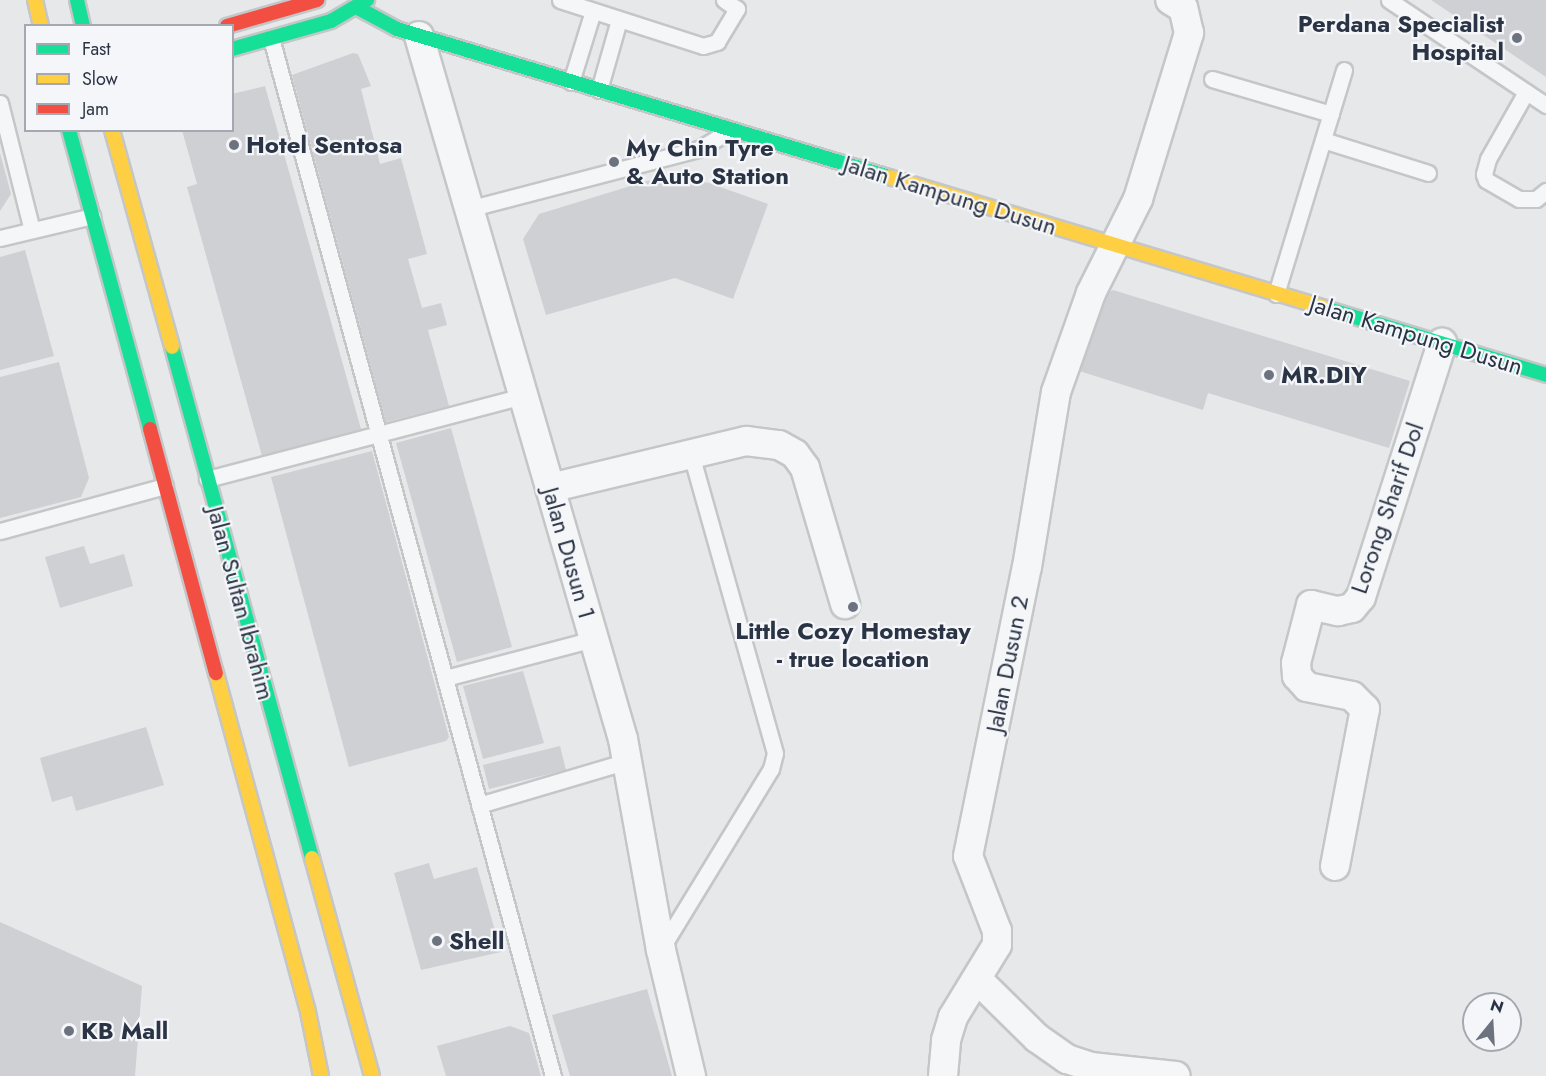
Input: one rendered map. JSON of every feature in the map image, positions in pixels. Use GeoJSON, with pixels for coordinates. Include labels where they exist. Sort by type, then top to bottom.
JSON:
{"type":"FeatureCollection","features":[{"type":"Feature","properties":{"kind":"main road"},"geometry":{"type":"LineString","coordinates":[[35,0],[41,24]]}},
{"type":"Feature","properties":{"kind":"main road"},"geometry":{"type":"LineString","coordinates":[[77,0],[83,24]]}},
{"type":"Feature","properties":{"kind":"main road"},"geometry":{"type":"LineString","coordinates":[[233,24],[317,0]]}},
{"type":"Feature","properties":{"kind":"main road"},"geometry":{"type":"LineString","coordinates":[[234,48],[331,21],[363,4]]}},
{"type":"Feature","properties":{"kind":"main road","name":"Jalan Kampung Dusun"},"geometry":{"type":"LineString","coordinates":[[363,4],[384,24],[419,36],[1546,375]]}},
{"type":"Feature","properties":{"kind":"main road","name":"Jalan Sultan Ibrahim"},"geometry":{"type":"LineString","coordinates":[[70,132],[308,1012],[321,1076]]}},
{"type":"Feature","properties":{"kind":"main road","name":"Jalan Sultan Ibrahim"},"geometry":{"type":"LineString","coordinates":[[113,132],[372,1076]]}},
{"type":"Feature","properties":{"kind":"street","name":"Jalan Dusun 2"},"geometry":{"type":"LineString","coordinates":[[943,1076],[949,1027],[996,951],[997,931],[970,865],[969,851],[1027,567],[1056,392],[1091,293],[1138,199],[1189,33],[1189,20],[1183,8],[1170,0]]}},
{"type":"Feature","properties":{"kind":"street","name":"Jalan Dusun 1"},"geometry":{"type":"LineString","coordinates":[[419,36],[628,761],[660,950],[691,1076]]}},
{"type":"Feature","properties":{"kind":"street","name":"Lorong Sharif Dol"},"geometry":{"type":"LineString","coordinates":[[1335,866],[1365,709],[1352,696],[1307,687],[1297,676],[1296,663],[1311,605],[1338,611],[1352,608],[1361,597],[1442,344]]}},
{"type":"Feature","properties":{"kind":"street"},"geometry":{"type":"LineString","coordinates":[[550,488],[746,441],[779,445],[795,454],[805,468],[845,604]]}},
{"type":"Feature","properties":{"kind":"street"},"geometry":{"type":"LineString","coordinates":[[978,980],[1037,1038],[1067,1059],[1091,1067],[1176,1076]]}},
{"type":"Feature","properties":{"kind":"lane"},"geometry":{"type":"LineString","coordinates":[[560,0],[695,45],[711,46],[737,9],[724,0]]}},
{"type":"Feature","properties":{"kind":"lane"},"geometry":{"type":"LineString","coordinates":[[1389,0],[1546,105]]}},
{"type":"Feature","properties":{"kind":"lane"},"geometry":{"type":"LineString","coordinates":[[571,82],[592,11]]}},
{"type":"Feature","properties":{"kind":"lane"},"geometry":{"type":"LineString","coordinates":[[598,90],[619,20]]}},
{"type":"Feature","properties":{"kind":"lane"},"geometry":{"type":"LineString","coordinates":[[271,38],[553,1076]]}},
{"type":"Feature","properties":{"kind":"lane"},"geometry":{"type":"LineString","coordinates":[[1276,294],[1344,70]]}},
{"type":"Feature","properties":{"kind":"lane"},"geometry":{"type":"LineString","coordinates":[[1212,79],[1331,114]]}},
{"type":"Feature","properties":{"kind":"lane"},"geometry":{"type":"LineString","coordinates":[[1526,92],[1488,159],[1484,174],[1486,180],[1519,199],[1536,199],[1546,191]]}},
{"type":"Feature","properties":{"kind":"lane"},"geometry":{"type":"LineString","coordinates":[[0,104],[32,230]]}},
{"type":"Feature","properties":{"kind":"lane"},"geometry":{"type":"LineString","coordinates":[[468,209],[699,149],[731,130]]}},
{"type":"Feature","properties":{"kind":"lane"},"geometry":{"type":"LineString","coordinates":[[1323,140],[1428,173]]}},
{"type":"Feature","properties":{"kind":"lane"},"geometry":{"type":"LineString","coordinates":[[0,238],[92,216]]}},
{"type":"Feature","properties":{"kind":"lane"},"geometry":{"type":"LineString","coordinates":[[207,479],[523,396]]}},
{"type":"Feature","properties":{"kind":"lane"},"geometry":{"type":"LineString","coordinates":[[660,950],[771,769],[775,753],[692,454]]}},
{"type":"Feature","properties":{"kind":"lane"},"geometry":{"type":"LineString","coordinates":[[0,531],[165,486]]}},
{"type":"Feature","properties":{"kind":"lane"},"geometry":{"type":"LineString","coordinates":[[445,678],[594,639]]}},
{"type":"Feature","properties":{"kind":"lane"},"geometry":{"type":"LineString","coordinates":[[479,805],[628,761]]}},
{"type":"Feature","properties":{"kind":"building","name":"Perdana Specialist Hospital"},"geometry":{"type":"Polygon","coordinates":[[[1431,0],[1546,0],[1546,77],[1431,0]]]}},
{"type":"Feature","properties":{"kind":"building"},"geometry":{"type":"Polygon","coordinates":[[[353,53],[358,54],[371,86],[361,89],[380,164],[401,158],[427,254],[408,259],[422,308],[441,303],[447,325],[428,330],[449,406],[386,422],[292,75],[353,53]]]}},
{"type":"Feature","properties":{"kind":"building"},"geometry":{"type":"Polygon","coordinates":[[[265,86],[361,429],[262,456],[187,187],[197,184],[183,132],[234,132],[234,94],[265,86]]]}},
{"type":"Feature","properties":{"kind":"building"},"geometry":{"type":"Polygon","coordinates":[[[0,153],[11,194],[0,211],[0,153]]]}},
{"type":"Feature","properties":{"kind":"building"},"geometry":{"type":"Polygon","coordinates":[[[680,178],[709,183],[768,204],[733,299],[675,278],[546,315],[523,239],[539,214],[647,181],[680,178]]]}},
{"type":"Feature","properties":{"kind":"building"},"geometry":{"type":"Polygon","coordinates":[[[25,250],[54,356],[0,370],[0,257],[25,250]]]}},
{"type":"Feature","properties":{"kind":"building"},"geometry":{"type":"Polygon","coordinates":[[[1113,290],[1410,381],[1389,448],[1208,393],[1203,410],[1076,370],[1098,298],[1113,290]]]}},
{"type":"Feature","properties":{"kind":"building"},"geometry":{"type":"Polygon","coordinates":[[[59,362],[89,478],[81,497],[0,518],[0,377],[59,362]]]}},
{"type":"Feature","properties":{"kind":"building"},"geometry":{"type":"Polygon","coordinates":[[[451,428],[512,647],[457,662],[396,443],[451,428]]]}},
{"type":"Feature","properties":{"kind":"building"},"geometry":{"type":"Polygon","coordinates":[[[372,451],[449,737],[446,741],[349,767],[271,477],[372,451]]]}},
{"type":"Feature","properties":{"kind":"building"},"geometry":{"type":"Polygon","coordinates":[[[84,546],[90,564],[124,554],[133,586],[60,608],[45,557],[84,546]]]}},
{"type":"Feature","properties":{"kind":"building"},"geometry":{"type":"Polygon","coordinates":[[[523,671],[544,743],[483,759],[463,686],[523,671]]]}},
{"type":"Feature","properties":{"kind":"building"},"geometry":{"type":"Polygon","coordinates":[[[146,727],[164,785],[76,811],[72,796],[52,802],[40,758],[146,727]]]}},
{"type":"Feature","properties":{"kind":"building"},"geometry":{"type":"Polygon","coordinates":[[[560,746],[566,770],[489,789],[483,765],[560,746]]]}},
{"type":"Feature","properties":{"kind":"building"},"geometry":{"type":"Polygon","coordinates":[[[429,863],[434,879],[477,867],[501,952],[421,970],[394,873],[429,863]]]}},
{"type":"Feature","properties":{"kind":"building","name":"KB Mall"},"geometry":{"type":"Polygon","coordinates":[[[0,922],[142,986],[135,1076],[0,1076],[0,922]]]}},
{"type":"Feature","properties":{"kind":"building"},"geometry":{"type":"Polygon","coordinates":[[[647,989],[672,1076],[570,1076],[552,1015],[647,989]]]}},
{"type":"Feature","properties":{"kind":"building"},"geometry":{"type":"Polygon","coordinates":[[[510,1026],[529,1033],[541,1076],[446,1076],[437,1046],[510,1026]]]}},
{"type":"Feature","properties":{"kind":"traffic: fast"},"geometry":{"type":"LineString","coordinates":[[77,0],[83,24]]}},
{"type":"Feature","properties":{"kind":"traffic: fast"},"geometry":{"type":"LineString","coordinates":[[234,48],[331,21],[367,0]]}},
{"type":"Feature","properties":{"kind":"traffic: fast"},"geometry":{"type":"LineString","coordinates":[[358,8],[397,29],[889,177]]}},
{"type":"Feature","properties":{"kind":"traffic: fast"},"geometry":{"type":"LineString","coordinates":[[70,132],[150,429]]}},
{"type":"Feature","properties":{"kind":"traffic: fast"},"geometry":{"type":"LineString","coordinates":[[1328,309],[1546,375]]}},
{"type":"Feature","properties":{"kind":"traffic: fast"},"geometry":{"type":"LineString","coordinates":[[172,347],[312,858]]}},
{"type":"Feature","properties":{"kind":"traffic: slow"},"geometry":{"type":"LineString","coordinates":[[35,0],[41,24]]}},
{"type":"Feature","properties":{"kind":"traffic: slow"},"geometry":{"type":"LineString","coordinates":[[113,132],[172,347]]}},
{"type":"Feature","properties":{"kind":"traffic: slow"},"geometry":{"type":"LineString","coordinates":[[889,177],[1328,309]]}},
{"type":"Feature","properties":{"kind":"traffic: slow"},"geometry":{"type":"LineString","coordinates":[[216,673],[308,1012],[321,1076]]}},
{"type":"Feature","properties":{"kind":"traffic: slow"},"geometry":{"type":"LineString","coordinates":[[312,858],[372,1076]]}},
{"type":"Feature","properties":{"kind":"traffic: jam"},"geometry":{"type":"LineString","coordinates":[[234,24],[317,0]]}},
{"type":"Feature","properties":{"kind":"traffic: jam"},"geometry":{"type":"LineString","coordinates":[[150,429],[216,673]]}},
{"type":"Feature","properties":{"kind":"place","name":"Perdana Specialist Hospital"},"geometry":{"type":"Point","coordinates":[1517,38]}},
{"type":"Feature","properties":{"kind":"place","name":"Hotel Sentosa"},"geometry":{"type":"Point","coordinates":[234,145]}},
{"type":"Feature","properties":{"kind":"place","name":"My Chin Tyre & Auto Station"},"geometry":{"type":"Point","coordinates":[614,162]}},
{"type":"Feature","properties":{"kind":"place","name":"MR.DIY"},"geometry":{"type":"Point","coordinates":[1269,375]}},
{"type":"Feature","properties":{"kind":"place","name":"Little Cozy Homestay - true location"},"geometry":{"type":"Point","coordinates":[853,607]}},
{"type":"Feature","properties":{"kind":"place","name":"Shell"},"geometry":{"type":"Point","coordinates":[437,941]}},
{"type":"Feature","properties":{"kind":"place","name":"KB Mall"},"geometry":{"type":"Point","coordinates":[69,1031]}}]}
